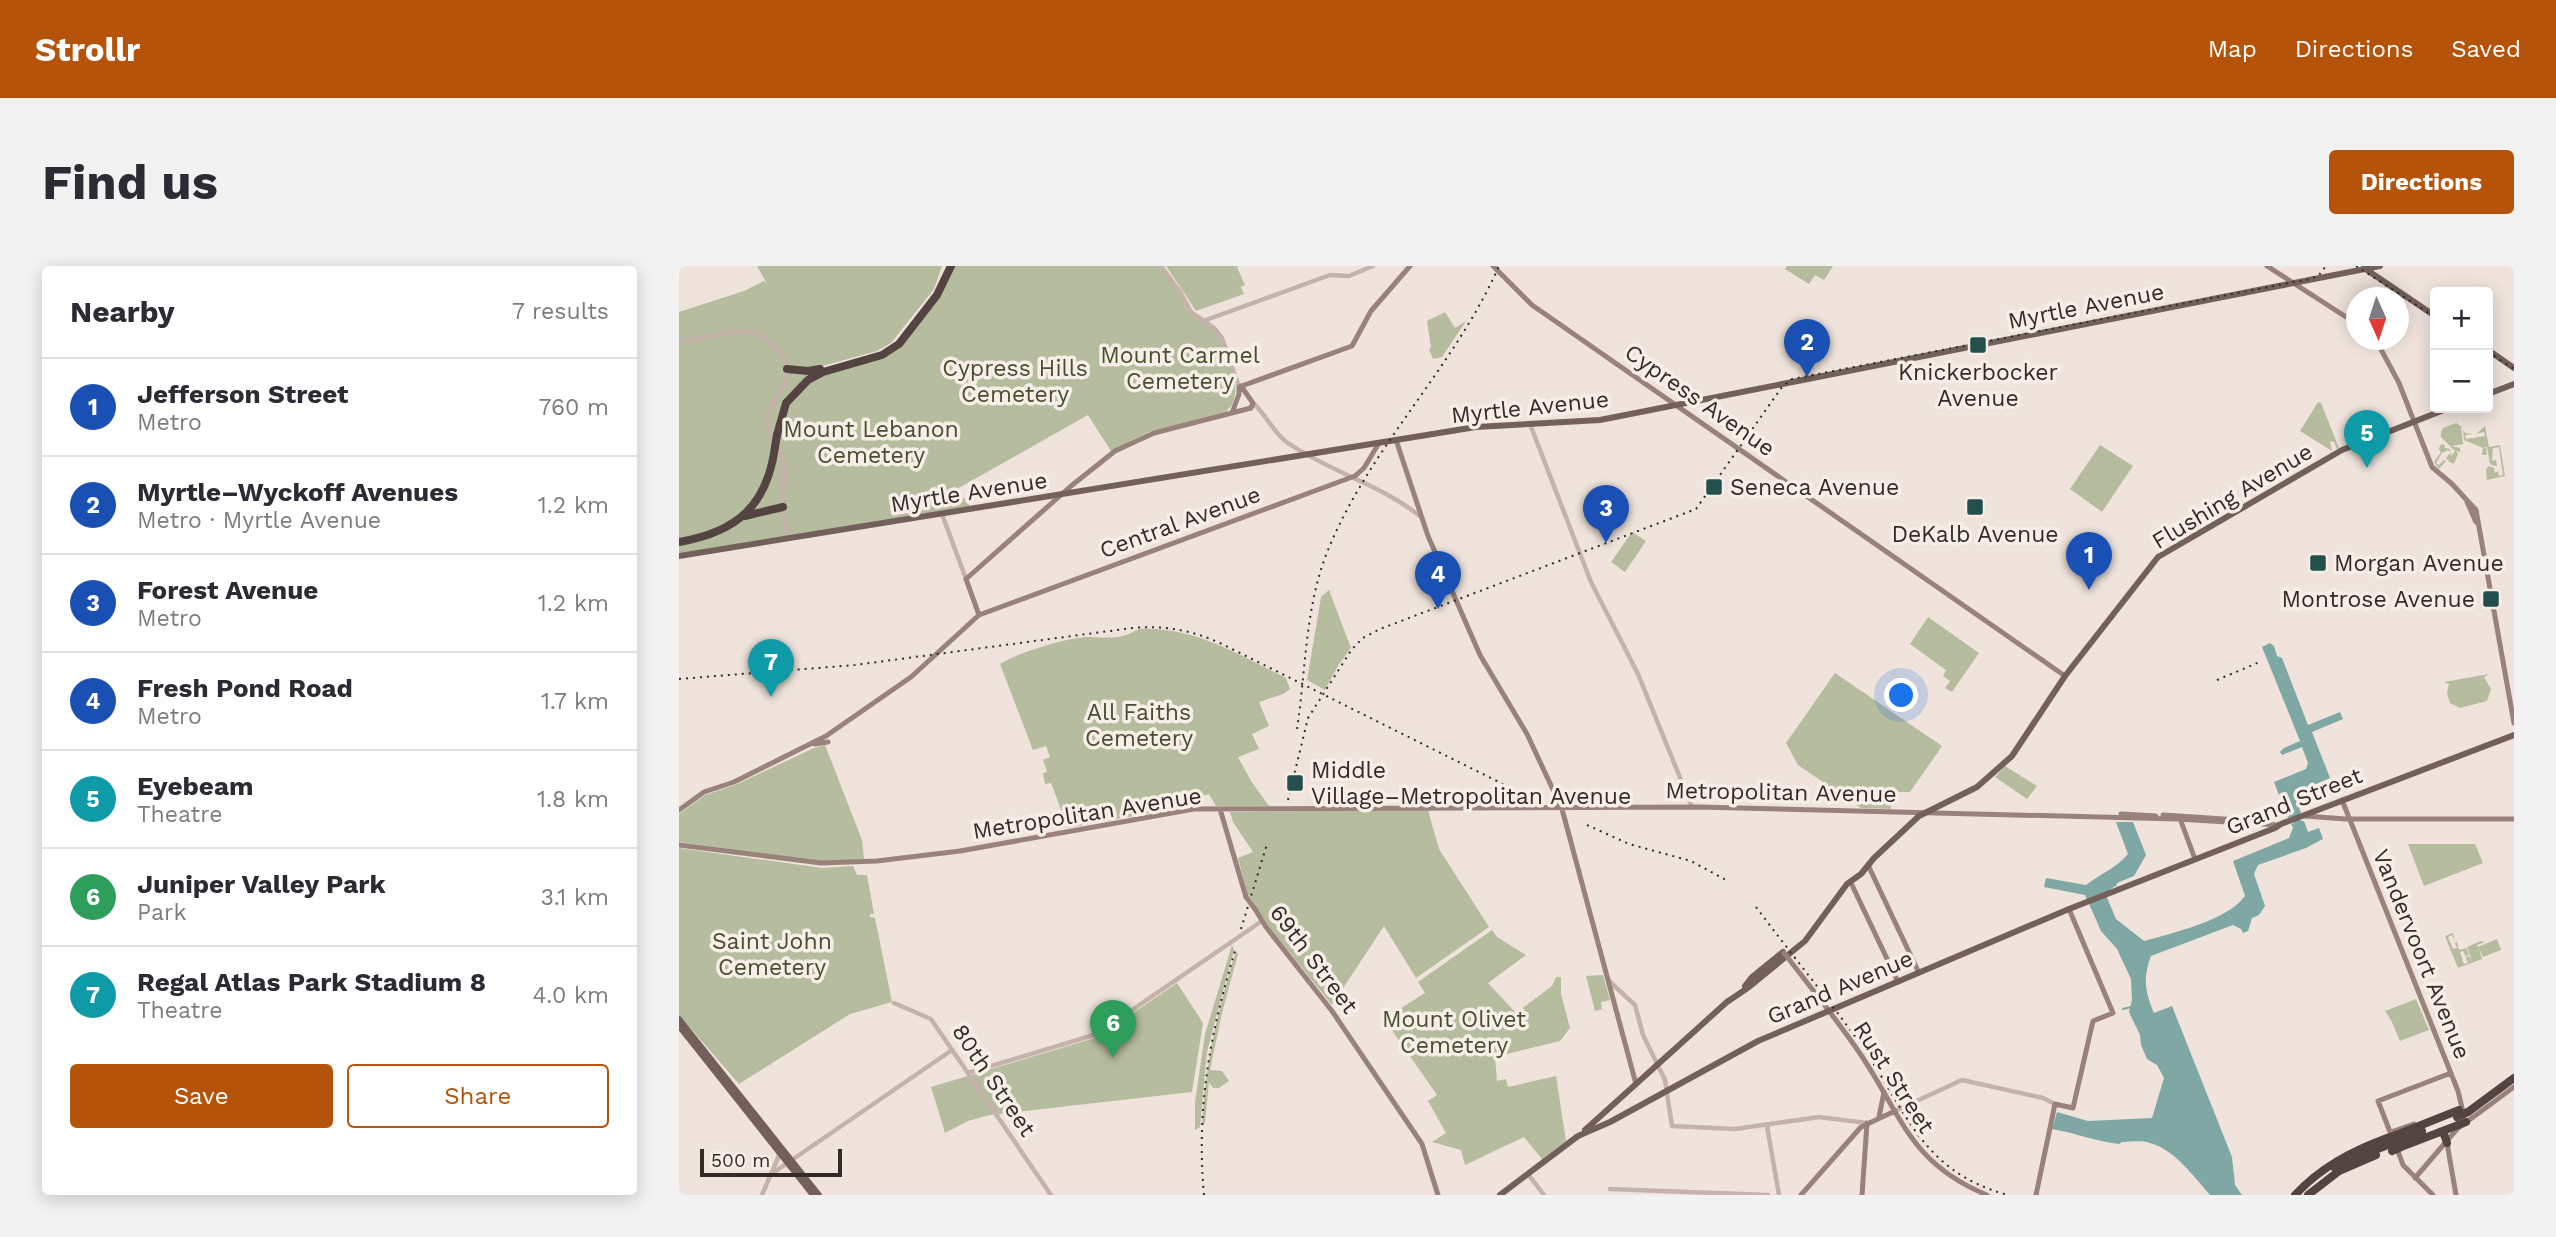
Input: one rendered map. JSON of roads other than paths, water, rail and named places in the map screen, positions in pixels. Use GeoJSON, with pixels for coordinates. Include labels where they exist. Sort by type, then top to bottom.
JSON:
{"type":"FeatureCollection","features":[{"type":"Feature","properties":{"kind":"highway"},"geometry":{"type":"LineString","coordinates":[[775,435],[784,407],[802,384],[820,373],[889,352],[903,340],[932,298],[949,266]]}},
{"type":"Feature","properties":{"kind":"highway"},"geometry":{"type":"LineString","coordinates":[[790,370],[808,371],[830,367],[890,348],[932,298]]}},
{"type":"Feature","properties":{"kind":"highway"},"geometry":{"type":"LineString","coordinates":[[792,390],[808,377],[830,367]]}},
{"type":"Feature","properties":{"kind":"highway"},"geometry":{"type":"LineString","coordinates":[[782,509],[759,508],[758,502],[771,471],[781,408],[800,378],[798,373],[790,370]]}},
{"type":"Feature","properties":{"kind":"highway"},"geometry":{"type":"LineString","coordinates":[[679,541],[713,531],[748,508],[764,484],[774,446]]}},
{"type":"Feature","properties":{"kind":"highway"},"geometry":{"type":"LineString","coordinates":[[736,521],[753,506],[766,487]]}},
{"type":"Feature","properties":{"kind":"highway"},"geometry":{"type":"LineString","coordinates":[[679,541],[708,535],[752,513],[782,509]]}},
{"type":"Feature","properties":{"kind":"highway"},"geometry":{"type":"LineString","coordinates":[[2394,1142],[2440,1132],[2514,1081]]}},
{"type":"Feature","properties":{"kind":"highway"},"geometry":{"type":"LineString","coordinates":[[2297,1195],[2329,1170],[2463,1115]]}},
{"type":"Feature","properties":{"kind":"highway"},"geometry":{"type":"LineString","coordinates":[[2394,1142],[2463,1115]]}},
{"type":"Feature","properties":{"kind":"highway"},"geometry":{"type":"LineString","coordinates":[[2440,1132],[2444,1134],[2447,1143]]}},
{"type":"Feature","properties":{"kind":"highway"},"geometry":{"type":"LineString","coordinates":[[2297,1195],[2339,1158],[2367,1153]]}},
{"type":"Feature","properties":{"kind":"highway"},"geometry":{"type":"LineString","coordinates":[[2308,1195],[2324,1181],[2367,1153]]}},
{"type":"Feature","properties":{"kind":"main road"},"geometry":{"type":"LineString","coordinates":[[1231,414],[1241,390],[1352,346],[1371,311],[1410,266]]}},
{"type":"Feature","properties":{"kind":"main road","name":"Cypress Avenue"},"geometry":{"type":"LineString","coordinates":[[1493,266],[1532,305],[2065,676]]}},
{"type":"Feature","properties":{"kind":"main road"},"geometry":{"type":"LineString","coordinates":[[2267,266],[2346,317]]}},
{"type":"Feature","properties":{"kind":"main road","name":"Myrtle Avenue"},"geometry":{"type":"LineString","coordinates":[[679,556],[1476,427],[1600,420],[2363,267],[2380,266]]}},
{"type":"Feature","properties":{"kind":"main road"},"geometry":{"type":"LineString","coordinates":[[2363,267],[2430,313]]}},
{"type":"Feature","properties":{"kind":"main road"},"geometry":{"type":"LineString","coordinates":[[1955,342],[1964,348]]}},
{"type":"Feature","properties":{"kind":"main road"},"geometry":{"type":"LineString","coordinates":[[2381,350],[2398,381],[2432,467],[2476,510],[2514,723]]}},
{"type":"Feature","properties":{"kind":"main road"},"geometry":{"type":"LineString","coordinates":[[2493,353],[2514,368]]}},
{"type":"Feature","properties":{"kind":"main road"},"geometry":{"type":"LineString","coordinates":[[2493,392],[2514,384]]}},
{"type":"Feature","properties":{"kind":"main road"},"geometry":{"type":"LineString","coordinates":[[679,810],[704,792],[734,782],[836,733],[911,677],[979,615],[965,577],[972,574],[1109,456],[1154,433],[1251,408],[1253,403],[1241,390]]}},
{"type":"Feature","properties":{"kind":"main road","name":"Flushing Avenue"},"geometry":{"type":"LineString","coordinates":[[1579,1136],[1727,1002],[1805,941],[1847,884],[1923,813],[1977,787],[2006,762],[2065,676],[2158,557],[2342,450],[2436,413]]}},
{"type":"Feature","properties":{"kind":"main road"},"geometry":{"type":"LineString","coordinates":[[1397,440],[1423,520],[1480,655],[1527,734],[1561,807],[1636,1084]]}},
{"type":"Feature","properties":{"kind":"main road"},"geometry":{"type":"LineString","coordinates":[[1355,476],[1364,468],[1379,443]]}},
{"type":"Feature","properties":{"kind":"main road","name":"Central Avenue"},"geometry":{"type":"LineString","coordinates":[[979,615],[1355,476]]}},
{"type":"Feature","properties":{"kind":"main road"},"geometry":{"type":"LineString","coordinates":[[970,623],[973,598]]}},
{"type":"Feature","properties":{"kind":"main road","name":"Grand Street"},"geometry":{"type":"LineString","coordinates":[[2087,902],[2342,800],[2514,735]]}},
{"type":"Feature","properties":{"kind":"main road"},"geometry":{"type":"LineString","coordinates":[[812,745],[828,742]]}},
{"type":"Feature","properties":{"kind":"main road","name":"Vandervoort Avenue"},"geometry":{"type":"LineString","coordinates":[[2342,800],[2451,1073],[2463,1115]]}},
{"type":"Feature","properties":{"kind":"main road","name":"Metropolitan Avenue"},"geometry":{"type":"LineString","coordinates":[[679,845],[821,863],[856,863],[960,852],[1189,810],[1220,809],[1692,807],[2179,817],[2237,823],[2284,823]]}},
{"type":"Feature","properties":{"kind":"main road"},"geometry":{"type":"LineString","coordinates":[[2322,808],[2324,819]]}},
{"type":"Feature","properties":{"kind":"main road","name":"69th Street"},"geometry":{"type":"LineString","coordinates":[[1220,809],[1246,897],[1332,1012],[1422,1144],[1438,1195]]}},
{"type":"Feature","properties":{"kind":"main road","name":"Metropolitan Avenue"},"geometry":{"type":"LineString","coordinates":[[2121,816],[2284,823]]}},
{"type":"Feature","properties":{"kind":"main road"},"geometry":{"type":"LineString","coordinates":[[2302,816],[2324,819],[2514,819]]}},
{"type":"Feature","properties":{"kind":"main road"},"geometry":{"type":"LineString","coordinates":[[2179,817],[2195,859]]}},
{"type":"Feature","properties":{"kind":"main road"},"geometry":{"type":"LineString","coordinates":[[2237,823],[2265,822]]}},
{"type":"Feature","properties":{"kind":"main road"},"geometry":{"type":"LineString","coordinates":[[2255,824],[2258,834]]}},
{"type":"Feature","properties":{"kind":"main road"},"geometry":{"type":"LineString","coordinates":[[1898,982],[1852,885],[1865,869],[1919,973]]}},
{"type":"Feature","properties":{"kind":"main road","name":"Grand Avenue"},"geometry":{"type":"LineString","coordinates":[[1500,1195],[1579,1136],[1725,1062],[1749,1043],[2087,902]]}},
{"type":"Feature","properties":{"kind":"main road"},"geometry":{"type":"LineString","coordinates":[[2036,1195],[2055,1104],[2073,1108],[2093,1021],[2113,1013],[2069,909]]}},
{"type":"Feature","properties":{"kind":"main road"},"geometry":{"type":"LineString","coordinates":[[1743,992],[1752,976],[1786,956]]}},
{"type":"Feature","properties":{"kind":"main road","name":"Rust Street"},"geometry":{"type":"LineString","coordinates":[[1786,956],[1829,1011],[1924,1154],[1945,1173],[1987,1195]]}},
{"type":"Feature","properties":{"kind":"main road"},"geometry":{"type":"LineString","coordinates":[[679,1018],[682,1029],[779,1153],[819,1195]]}},
{"type":"Feature","properties":{"kind":"main road"},"geometry":{"type":"LineString","coordinates":[[682,1029],[813,1195]]}},
{"type":"Feature","properties":{"kind":"main road"},"geometry":{"type":"LineString","coordinates":[[2433,1195],[2403,1166],[2378,1101],[2451,1073]]}},
{"type":"Feature","properties":{"kind":"main road"},"geometry":{"type":"LineString","coordinates":[[2394,1142],[2428,1119],[2463,1115],[2514,1081]]}},
{"type":"Feature","properties":{"kind":"main road"},"geometry":{"type":"LineString","coordinates":[[2415,1178],[2447,1143],[2463,1115],[2487,1096],[2514,1081]]}},
{"type":"Feature","properties":{"kind":"main road"},"geometry":{"type":"LineString","coordinates":[[1867,1133],[1879,1118],[1882,1089]]}},
{"type":"Feature","properties":{"kind":"main road"},"geometry":{"type":"LineString","coordinates":[[1801,1195],[1867,1123],[1895,1111]]}},
{"type":"Feature","properties":{"kind":"main road","name":"Grand Avenue"},"geometry":{"type":"LineString","coordinates":[[1604,1122],[1614,1118]]}},
{"type":"Feature","properties":{"kind":"main road"},"geometry":{"type":"LineString","coordinates":[[1862,1195],[1867,1123]]}},
{"type":"Feature","properties":{"kind":"main road"},"geometry":{"type":"LineString","coordinates":[[2447,1143],[2456,1195]]}},
{"type":"Feature","properties":{"kind":"street"},"geometry":{"type":"LineString","coordinates":[[1162,266],[1192,311],[1206,320],[1224,338],[1241,390]]}},
{"type":"Feature","properties":{"kind":"street"},"geometry":{"type":"LineString","coordinates":[[1162,266],[1191,312],[1214,328],[1222,338],[1241,390]]}},
{"type":"Feature","properties":{"kind":"street"},"geometry":{"type":"LineString","coordinates":[[1206,320],[1330,275],[1351,275],[1373,266]]}},
{"type":"Feature","properties":{"kind":"street"},"geometry":{"type":"LineString","coordinates":[[679,341],[740,330],[758,334],[772,344],[790,370],[767,418],[785,468],[782,509],[789,538]]}},
{"type":"Feature","properties":{"kind":"street"},"geometry":{"type":"LineString","coordinates":[[1253,403],[1283,440],[1355,476],[1415,512],[1423,520]]}},
{"type":"Feature","properties":{"kind":"street"},"geometry":{"type":"LineString","coordinates":[[1530,424],[1591,582],[1638,674],[1692,807]]}},
{"type":"Feature","properties":{"kind":"street"},"geometry":{"type":"LineString","coordinates":[[941,514],[965,577]]}},
{"type":"Feature","properties":{"kind":"street"},"geometry":{"type":"LineString","coordinates":[[968,1073],[1097,1034],[1262,920]]}},
{"type":"Feature","properties":{"kind":"street"},"geometry":{"type":"LineString","coordinates":[[1608,980],[1635,1005],[1643,1035],[1668,1089],[1672,1126],[1735,1129],[1805,1118],[1867,1123]]}},
{"type":"Feature","properties":{"kind":"street","name":"80th Street"},"geometry":{"type":"LineString","coordinates":[[894,1003],[930,1018],[1051,1195]]}},
{"type":"Feature","properties":{"kind":"street"},"geometry":{"type":"LineString","coordinates":[[770,1175],[952,1050]]}},
{"type":"Feature","properties":{"kind":"street"},"geometry":{"type":"LineString","coordinates":[[1895,1111],[1962,1080],[2043,1098],[2055,1104]]}},
{"type":"Feature","properties":{"kind":"street"},"geometry":{"type":"LineString","coordinates":[[1766,1126],[1779,1195]]}},
{"type":"Feature","properties":{"kind":"street"},"geometry":{"type":"LineString","coordinates":[[762,1195],[779,1153]]}},
{"type":"Feature","properties":{"kind":"street"},"geometry":{"type":"LineString","coordinates":[[1528,1174],[1544,1195]]}},
{"type":"Feature","properties":{"kind":"street"},"geometry":{"type":"LineString","coordinates":[[1610,1189],[1768,1195]]}},
{"type":"Feature","properties":{"kind":"water"},"geometry":{"type":"Polygon","coordinates":[[[2270,643],[2277,656],[2282,658],[2308,725],[2340,712],[2343,719],[2312,732],[2330,778],[2300,791],[2296,800],[2301,813],[2298,815],[2301,821],[2304,821],[2308,832],[2319,828],[2323,839],[2258,865],[2254,874],[2265,906],[2259,915],[2252,918],[2248,931],[2243,933],[2233,925],[2151,956],[2146,979],[2147,993],[2154,1013],[2172,1006],[2232,1157],[2235,1185],[2242,1195],[2210,1195],[2183,1164],[2159,1146],[2143,1142],[2110,1143],[2052,1129],[2057,1112],[2088,1121],[2152,1118],[2164,1078],[2157,1065],[2147,1059],[2129,1012],[2132,1000],[2131,979],[2117,949],[2101,931],[2085,895],[2044,887],[2046,878],[2086,885],[2113,867],[2128,854],[2116,822],[2133,822],[2146,855],[2134,876],[2117,883],[2105,893],[2116,919],[2144,941],[2213,919],[2245,896],[2233,861],[2289,838],[2293,828],[2291,824],[2294,823],[2291,817],[2288,818],[2274,782],[2306,769],[2308,763],[2302,747],[2282,755],[2280,752],[2300,741],[2262,647],[2270,643]]]}},
{"type":"Feature","properties":{"kind":"waterway"},"geometry":{"type":"LineString","coordinates":[[2123,1009],[2131,1007]]}},
{"type":"Feature","properties":{"kind":"railway"},"geometry":{"type":"LineString","coordinates":[[1297,729],[1310,616],[1320,571],[1328,550],[1366,477],[1459,339],[1499,266]]}},
{"type":"Feature","properties":{"kind":"railway"},"geometry":{"type":"LineString","coordinates":[[1288,800],[1308,718],[1352,649],[1363,638],[1380,629],[1696,509],[1782,387],[1792,379],[2310,279],[2319,275],[2326,266]]}},
{"type":"Feature","properties":{"kind":"railway"},"geometry":{"type":"LineString","coordinates":[[2356,266],[2430,314]]}},
{"type":"Feature","properties":{"kind":"railway"},"geometry":{"type":"LineString","coordinates":[[2493,355],[2514,369]]}},
{"type":"Feature","properties":{"kind":"railway"},"geometry":{"type":"LineString","coordinates":[[679,679],[855,665],[1132,628],[1177,629],[1220,643],[1537,801]]}},
{"type":"Feature","properties":{"kind":"railway"},"geometry":{"type":"LineString","coordinates":[[2217,680],[2262,661]]}},
{"type":"Feature","properties":{"kind":"railway"},"geometry":{"type":"LineString","coordinates":[[1587,825],[1629,844],[1691,861],[1726,880]]}},
{"type":"Feature","properties":{"kind":"railway"},"geometry":{"type":"LineString","coordinates":[[1241,929],[1267,844]]}},
{"type":"Feature","properties":{"kind":"railway"},"geometry":{"type":"LineString","coordinates":[[1756,907],[1857,1039],[1902,1111],[1933,1152],[1953,1170],[1978,1184],[2008,1195]]}},
{"type":"Feature","properties":{"kind":"railway"},"geometry":{"type":"LineString","coordinates":[[1204,1195],[1202,1132],[1207,1072],[1218,1012],[1235,951]]}},
{"type":"Feature","properties":{"kind":"place","name":"Knickerbocker Avenue"},"geometry":{"type":"Point","coordinates":[1978,345]}},
{"type":"Feature","properties":{"kind":"place","name":"Myrtle–Wyckoff Avenues"},"geometry":{"type":"Point","coordinates":[1807,377]}},
{"type":"Feature","properties":{"kind":"place","name":"Eyebeam"},"geometry":{"type":"Point","coordinates":[2367,468]}},
{"type":"Feature","properties":{"kind":"place","name":"Seneca Avenue"},"geometry":{"type":"Point","coordinates":[1714,487]}},
{"type":"Feature","properties":{"kind":"place","name":"DeKalb Avenue"},"geometry":{"type":"Point","coordinates":[1975,507]}},
{"type":"Feature","properties":{"kind":"place","name":"Forest Avenue"},"geometry":{"type":"Point","coordinates":[1606,543]}},
{"type":"Feature","properties":{"kind":"place","name":"Morgan Avenue"},"geometry":{"type":"Point","coordinates":[2318,563]}},
{"type":"Feature","properties":{"kind":"place","name":"Jefferson Street"},"geometry":{"type":"Point","coordinates":[2089,590]}},
{"type":"Feature","properties":{"kind":"place","name":"Montrose Avenue"},"geometry":{"type":"Point","coordinates":[2491,599]}},
{"type":"Feature","properties":{"kind":"place","name":"Fresh Pond Road"},"geometry":{"type":"Point","coordinates":[1438,609]}},
{"type":"Feature","properties":{"kind":"place","name":"Regal Atlas Park Stadium 8"},"geometry":{"type":"Point","coordinates":[771,697]}},
{"type":"Feature","properties":{"kind":"place","name":"Middle Village–Metropolitan Avenue"},"geometry":{"type":"Point","coordinates":[1295,783]}},
{"type":"Feature","properties":{"kind":"place","name":"Juniper Valley Park"},"geometry":{"type":"Point","coordinates":[1113,1058]}},
{"type":"Feature","properties":{"kind":"park label","name":"Mount Carmel Cemetery"},"geometry":{"type":"Point","coordinates":[1180,368]}},
{"type":"Feature","properties":{"kind":"park label","name":"Cypress Hills Cemetery"},"geometry":{"type":"Point","coordinates":[1015,381]}},
{"type":"Feature","properties":{"kind":"park label","name":"Mount Lebanon Cemetery"},"geometry":{"type":"Point","coordinates":[871,442]}},
{"type":"Feature","properties":{"kind":"park label","name":"All Faiths Cemetery"},"geometry":{"type":"Point","coordinates":[1139,725]}},
{"type":"Feature","properties":{"kind":"park label","name":"Saint John Cemetery"},"geometry":{"type":"Point","coordinates":[772,954]}},
{"type":"Feature","properties":{"kind":"park label","name":"Mount Olivet Cemetery"},"geometry":{"type":"Point","coordinates":[1454,1032]}}]}
